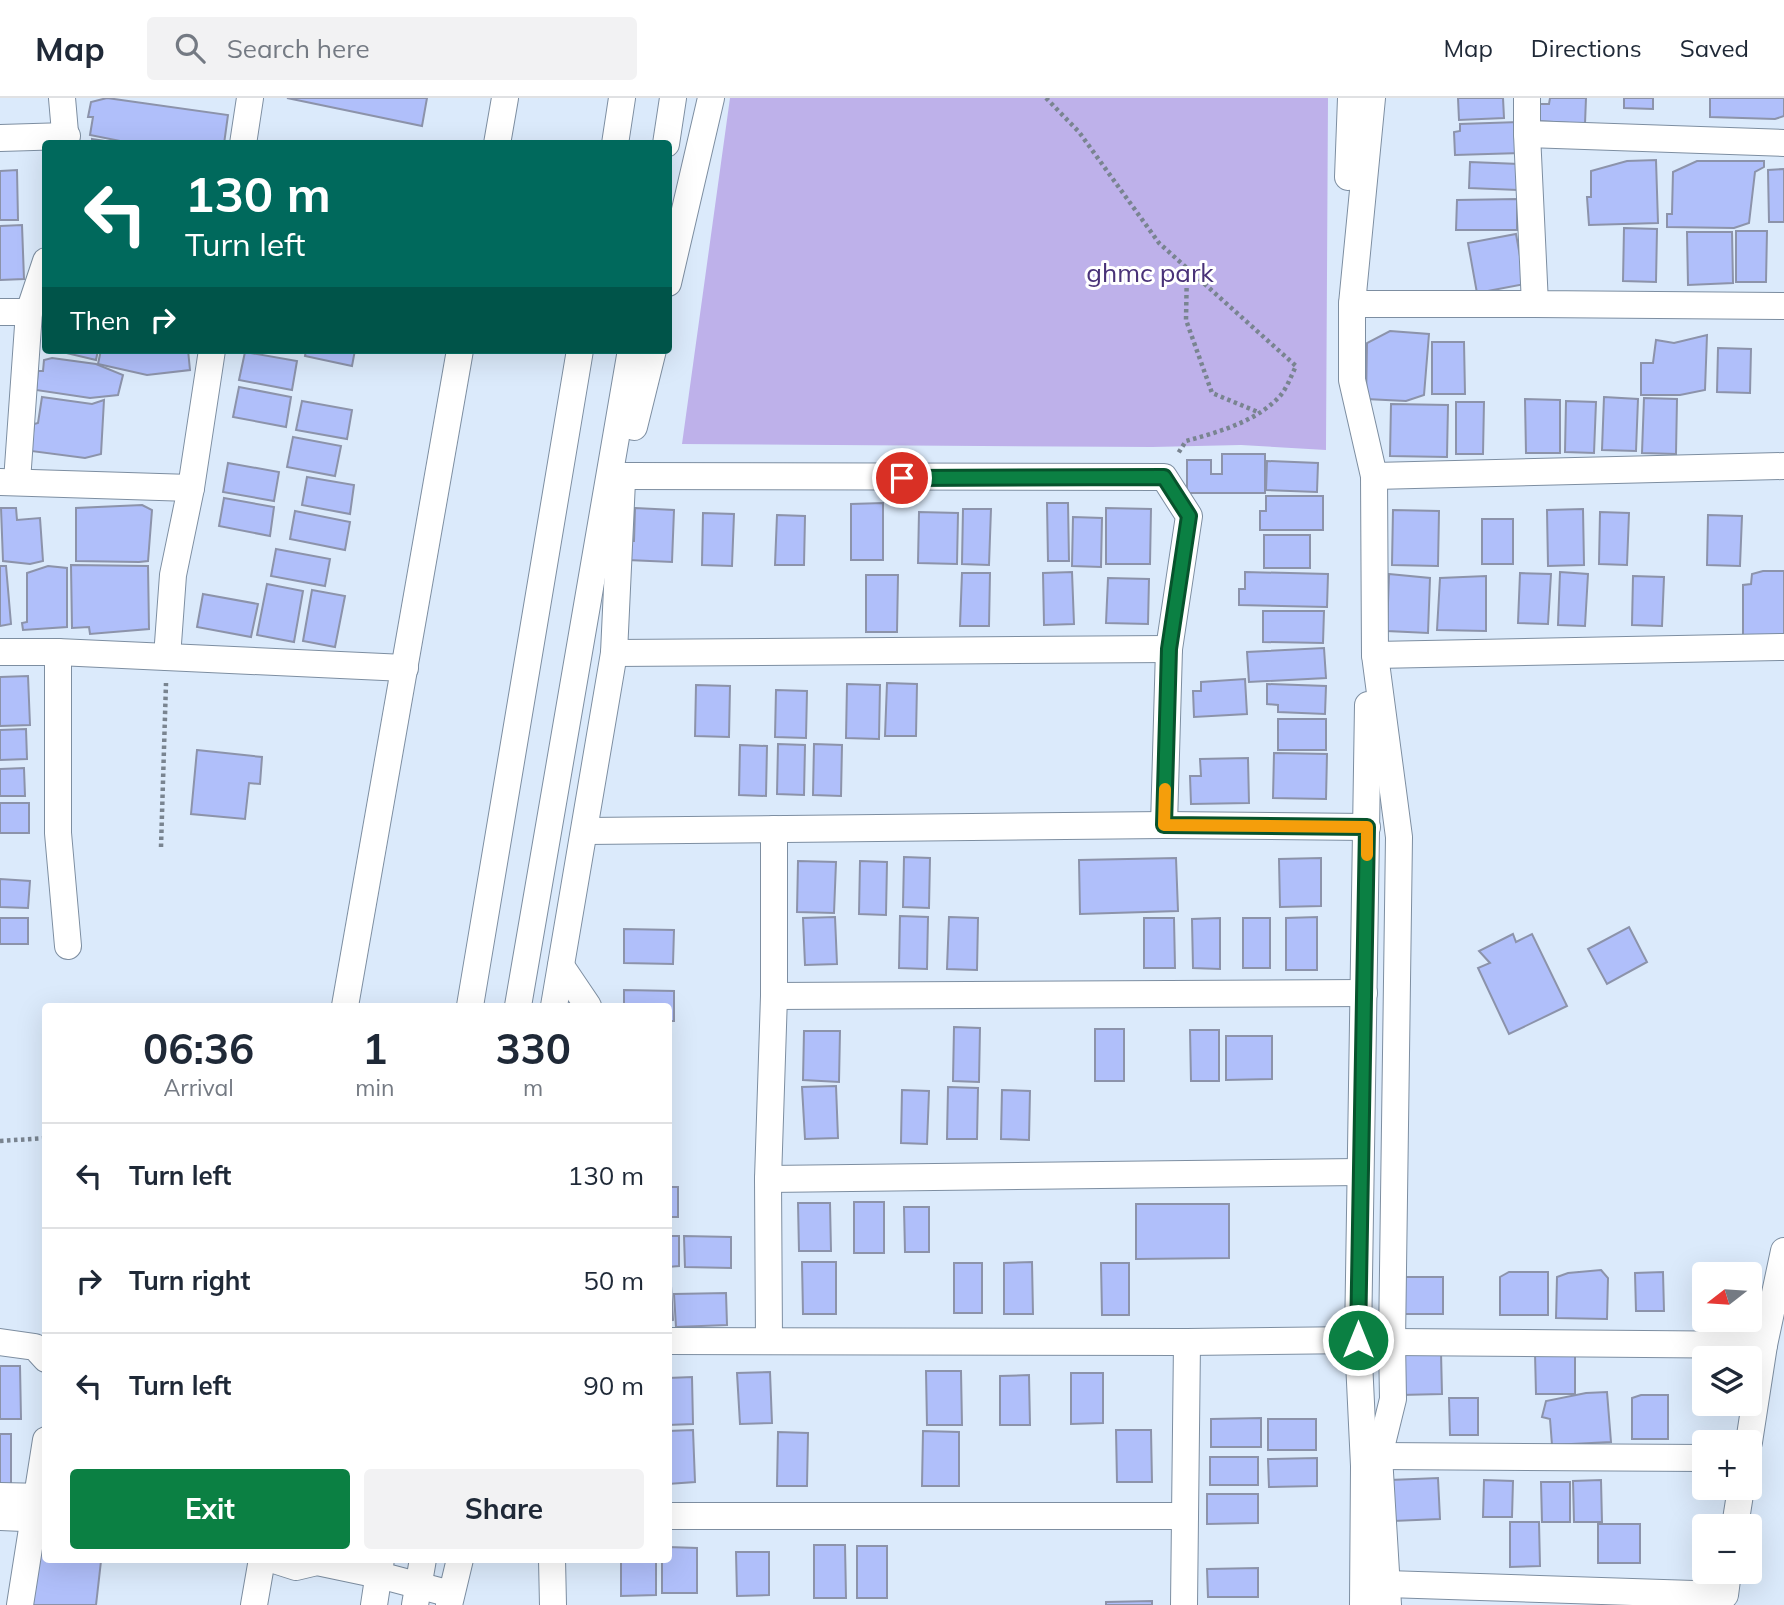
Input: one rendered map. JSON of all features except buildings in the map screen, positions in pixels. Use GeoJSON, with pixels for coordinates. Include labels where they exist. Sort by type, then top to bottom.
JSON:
{"type":"FeatureCollection","features":[{"type":"Feature","properties":{"kind":"street"},"geometry":{"type":"LineString","coordinates":[[0,138],[66,140],[62,98]]}},
{"type":"Feature","properties":{"kind":"street"},"geometry":{"type":"LineString","coordinates":[[244,140],[250,98]]}},
{"type":"Feature","properties":{"kind":"street"},"geometry":{"type":"LineString","coordinates":[[498,140],[505,98]]}},
{"type":"Feature","properties":{"kind":"street"},"geometry":{"type":"LineString","coordinates":[[616,140],[622,98]]}},
{"type":"Feature","properties":{"kind":"street"},"geometry":{"type":"LineString","coordinates":[[667,140],[673,98]]}},
{"type":"Feature","properties":{"kind":"street"},"geometry":{"type":"LineString","coordinates":[[672,266],[711,98]]}},
{"type":"Feature","properties":{"kind":"street"},"geometry":{"type":"LineString","coordinates":[[1351,98],[1339,387],[1364,480],[1368,663],[1358,1340],[1364,1466],[1363,1605]]}},
{"type":"Feature","properties":{"kind":"street"},"geometry":{"type":"LineString","coordinates":[[1372,98],[1352,304],[1352,380],[1374,476],[1375,655],[1399,837],[1393,1399],[1379,1455],[1387,1595],[1725,1595],[1726,1584]]}},
{"type":"Feature","properties":{"kind":"street"},"geometry":{"type":"LineString","coordinates":[[1527,98],[1535,304]]}},
{"type":"Feature","properties":{"kind":"street"},"geometry":{"type":"LineString","coordinates":[[1527,134],[1784,143]]}},
{"type":"Feature","properties":{"kind":"street"},"geometry":{"type":"LineString","coordinates":[[42,273],[29,312],[9,482],[191,488]]}},
{"type":"Feature","properties":{"kind":"street"},"geometry":{"type":"LineString","coordinates":[[1352,304],[1784,306]]}},
{"type":"Feature","properties":{"kind":"street"},"geometry":{"type":"LineString","coordinates":[[0,312],[29,312]]}},
{"type":"Feature","properties":{"kind":"street"},"geometry":{"type":"LineString","coordinates":[[167,657],[173,575],[191,488],[211,354]]}},
{"type":"Feature","properties":{"kind":"street"},"geometry":{"type":"LineString","coordinates":[[346,1003],[459,354]]}},
{"type":"Feature","properties":{"kind":"street"},"geometry":{"type":"LineString","coordinates":[[471,1003],[579,354]]}},
{"type":"Feature","properties":{"kind":"street"},"geometry":{"type":"LineString","coordinates":[[519,1003],[630,354]]}},
{"type":"Feature","properties":{"kind":"street"},"geometry":{"type":"LineString","coordinates":[[555,1003],[586,831],[614,653],[622,476],[652,354]]}},
{"type":"Feature","properties":{"kind":"street"},"geometry":{"type":"LineString","coordinates":[[1374,476],[1784,466]]}},
{"type":"Feature","properties":{"kind":"street"},"geometry":{"type":"LineString","coordinates":[[622,476],[1164,477],[1189,516],[1169,649],[1164,825]]}},
{"type":"Feature","properties":{"kind":"street"},"geometry":{"type":"LineString","coordinates":[[1375,655],[1784,647]]}},
{"type":"Feature","properties":{"kind":"street"},"geometry":{"type":"LineString","coordinates":[[614,653],[1169,649]]}},
{"type":"Feature","properties":{"kind":"street"},"geometry":{"type":"LineString","coordinates":[[0,652],[58,652],[405,668]]}},
{"type":"Feature","properties":{"kind":"street"},"geometry":{"type":"LineString","coordinates":[[58,652],[58,833],[68,946]]}},
{"type":"Feature","properties":{"kind":"street"},"geometry":{"type":"LineString","coordinates":[[586,831],[1164,825],[1367,827]]}},
{"type":"Feature","properties":{"kind":"street"},"geometry":{"type":"LineString","coordinates":[[769,1341],[768,1179],[774,996],[774,829]]}},
{"type":"Feature","properties":{"kind":"street"},"geometry":{"type":"LineString","coordinates":[[561,966],[586,1003]]}},
{"type":"Feature","properties":{"kind":"street"},"geometry":{"type":"LineString","coordinates":[[774,996],[1364,993]]}},
{"type":"Feature","properties":{"kind":"street"},"geometry":{"type":"LineString","coordinates":[[768,1179],[1359,1172]]}},
{"type":"Feature","properties":{"kind":"street"},"geometry":{"type":"LineString","coordinates":[[1751,1430],[1764,1345],[1784,1251]]}},
{"type":"Feature","properties":{"kind":"street"},"geometry":{"type":"LineString","coordinates":[[672,1341],[1358,1340]]}},
{"type":"Feature","properties":{"kind":"street"},"geometry":{"type":"LineString","coordinates":[[0,1342],[35,1347],[42,1355]]}},
{"type":"Feature","properties":{"kind":"street"},"geometry":{"type":"LineString","coordinates":[[1184,1605],[1187,1342]]}},
{"type":"Feature","properties":{"kind":"street"},"geometry":{"type":"LineString","coordinates":[[1392,1342],[1764,1345]]}},
{"type":"Feature","properties":{"kind":"street"},"geometry":{"type":"LineString","coordinates":[[1361,1398],[1393,1399]]}},
{"type":"Feature","properties":{"kind":"street"},"geometry":{"type":"LineString","coordinates":[[1379,1455],[1692,1458]]}},
{"type":"Feature","properties":{"kind":"street"},"geometry":{"type":"LineString","coordinates":[[0,1496],[41,1507]]}},
{"type":"Feature","properties":{"kind":"street"},"geometry":{"type":"LineString","coordinates":[[0,1517],[41,1507]]}},
{"type":"Feature","properties":{"kind":"street"},"geometry":{"type":"LineString","coordinates":[[20,1605],[41,1507]]}},
{"type":"Feature","properties":{"kind":"street"},"geometry":{"type":"LineString","coordinates":[[672,1516],[1185,1516]]}},
{"type":"Feature","properties":{"kind":"street"},"geometry":{"type":"LineString","coordinates":[[254,1605],[261,1563]]}},
{"type":"Feature","properties":{"kind":"street"},"geometry":{"type":"LineString","coordinates":[[284,1563],[296,1567],[309,1563]]}},
{"type":"Feature","properties":{"kind":"street"},"geometry":{"type":"LineString","coordinates":[[337,1563],[380,1567],[417,1596],[450,1599],[459,1563]]}},
{"type":"Feature","properties":{"kind":"street"},"geometry":{"type":"LineString","coordinates":[[417,1596],[422,1563]]}},
{"type":"Feature","properties":{"kind":"street"},"geometry":{"type":"LineString","coordinates":[[552,1563],[553,1605]]}},
{"type":"Feature","properties":{"kind":"street"},"geometry":{"type":"LineString","coordinates":[[374,1605],[380,1567]]}},
{"type":"Feature","properties":{"kind":"path"},"geometry":{"type":"LineString","coordinates":[[1046,98],[1079,132],[1159,243],[1296,366],[1281,395],[1259,413],[1224,431],[1186,440],[1164,477]]}},
{"type":"Feature","properties":{"kind":"path"},"geometry":{"type":"LineString","coordinates":[[1186,267],[1186,320],[1212,393],[1259,413]]}},
{"type":"Feature","properties":{"kind":"path"},"geometry":{"type":"LineString","coordinates":[[161,847],[167,657]]}},
{"type":"Feature","properties":{"kind":"path"},"geometry":{"type":"LineString","coordinates":[[0,1141],[42,1138]]}},
{"type":"Feature","properties":{"kind":"green space","name":"ghmc park"},"geometry":{"type":"Polygon","coordinates":[[[730,98],[1328,98],[1326,450],[1241,445],[1152,447],[682,444],[730,98]]]}},
{"type":"Feature","properties":{"kind":"slow traffic"},"geometry":{"type":"LineString","coordinates":[[1165,789],[1164,825],[1367,827],[1367,855]]}},
{"type":"Feature","properties":{"kind":"route"},"geometry":{"type":"LineString","coordinates":[[902,478],[1164,477],[1189,516],[1169,649],[1164,825],[1367,827],[1358,1340]]}}]}
